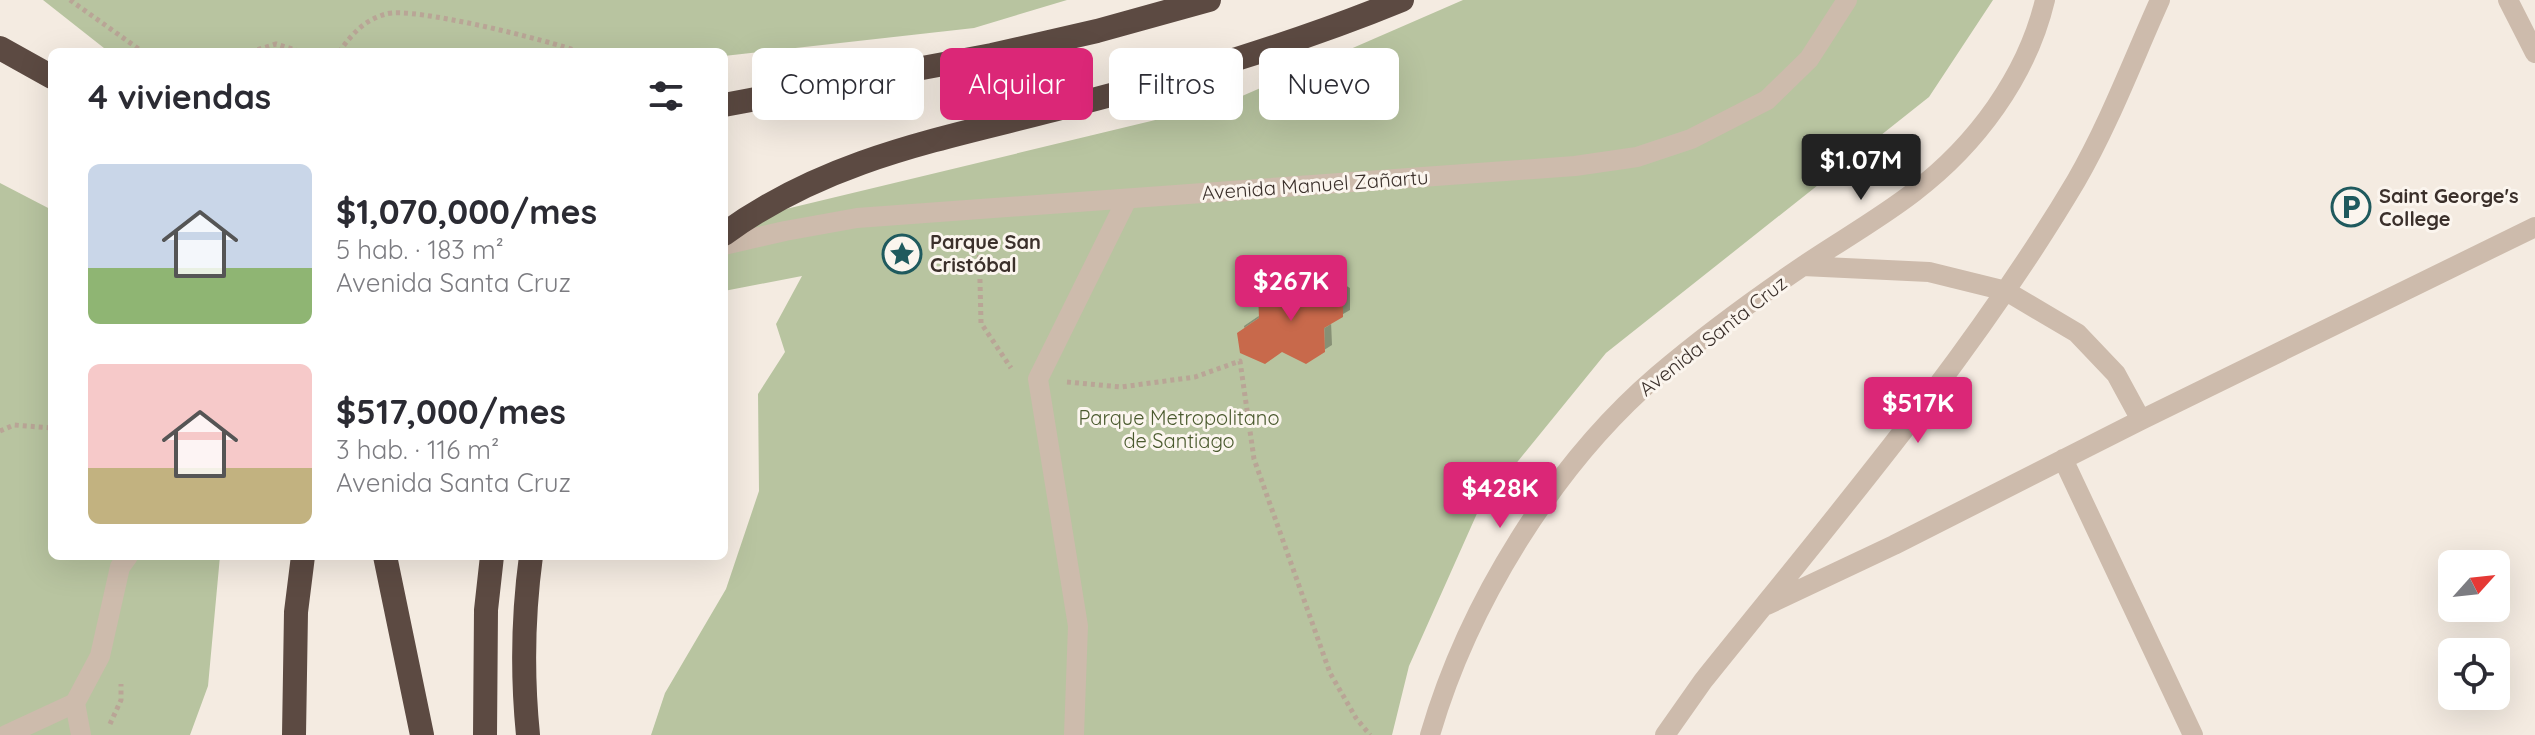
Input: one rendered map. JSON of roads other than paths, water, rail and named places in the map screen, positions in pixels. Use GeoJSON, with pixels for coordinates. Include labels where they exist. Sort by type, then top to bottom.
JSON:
{"type":"FeatureCollection","features":[{"type":"Feature","properties":{"kind":"highway"},"geometry":{"type":"LineString","coordinates":[[728,104],[1039,45],[1209,0]]}},
{"type":"Feature","properties":{"kind":"highway"},"geometry":{"type":"LineString","coordinates":[[728,232],[803,185],[875,156],[1208,69],[1328,29],[1402,0]]}},
{"type":"Feature","properties":{"kind":"highway"},"geometry":{"type":"LineString","coordinates":[[0,48],[48,75]]}},
{"type":"Feature","properties":{"kind":"highway"},"geometry":{"type":"LineString","coordinates":[[294,735],[296,612],[302,560]]}},
{"type":"Feature","properties":{"kind":"highway"},"geometry":{"type":"LineString","coordinates":[[386,560],[422,735]]}},
{"type":"Feature","properties":{"kind":"highway"},"geometry":{"type":"LineString","coordinates":[[528,735],[524,663],[531,560]]}},
{"type":"Feature","properties":{"kind":"highway"},"geometry":{"type":"LineString","coordinates":[[485,735],[485,648],[490,568]]}},
{"type":"Feature","properties":{"kind":"highway"},"geometry":{"type":"LineString","coordinates":[[294,674],[301,735]]}},
{"type":"Feature","properties":{"kind":"street","name":"Avenida Manuel Zañartu"},"geometry":{"type":"LineString","coordinates":[[728,244],[857,218],[1575,166],[1637,157],[1691,139],[1767,100],[1809,59],[1847,0]]}},
{"type":"Feature","properties":{"kind":"street","name":"Avenida Santa Cruz"},"geometry":{"type":"LineString","coordinates":[[1430,735],[1441,698],[1488,591],[1562,478],[1602,431],[1656,377],[1740,310],[1915,192],[1964,148],[2013,79],[2029,49],[2045,0]]}},
{"type":"Feature","properties":{"kind":"street"},"geometry":{"type":"LineString","coordinates":[[1665,735],[1703,681],[1957,360],[2006,291],[2078,178],[2160,0]]}},
{"type":"Feature","properties":{"kind":"street"},"geometry":{"type":"LineString","coordinates":[[2508,0],[2535,53]]}},
{"type":"Feature","properties":{"kind":"street"},"geometry":{"type":"LineString","coordinates":[[1074,735],[1078,626],[1038,379],[1127,199]]}},
{"type":"Feature","properties":{"kind":"street"},"geometry":{"type":"LineString","coordinates":[[1763,607],[2535,227]]}},
{"type":"Feature","properties":{"kind":"street","name":"Avenida Santa Cruz"},"geometry":{"type":"LineString","coordinates":[[1803,266],[1929,272],[2006,291],[2077,333],[2116,374],[2141,420]]}},
{"type":"Feature","properties":{"kind":"street"},"geometry":{"type":"LineString","coordinates":[[2063,459],[2193,735]]}},
{"type":"Feature","properties":{"kind":"street"},"geometry":{"type":"LineString","coordinates":[[6,735],[75,703],[100,656],[120,567],[125,560]]}},
{"type":"Feature","properties":{"kind":"street"},"geometry":{"type":"LineString","coordinates":[[75,703],[81,735]]}},
{"type":"Feature","properties":{"kind":"place","name":"Saint George's College"},"geometry":{"type":"Point","coordinates":[2351,207]}},
{"type":"Feature","properties":{"kind":"place","name":"Parque San Cristóbal"},"geometry":{"type":"Point","coordinates":[902,254]}},
{"type":"Feature","properties":{"kind":"park label","name":"Parque Metropolitano de Santiago"},"geometry":{"type":"Point","coordinates":[1179,430]}}]}
